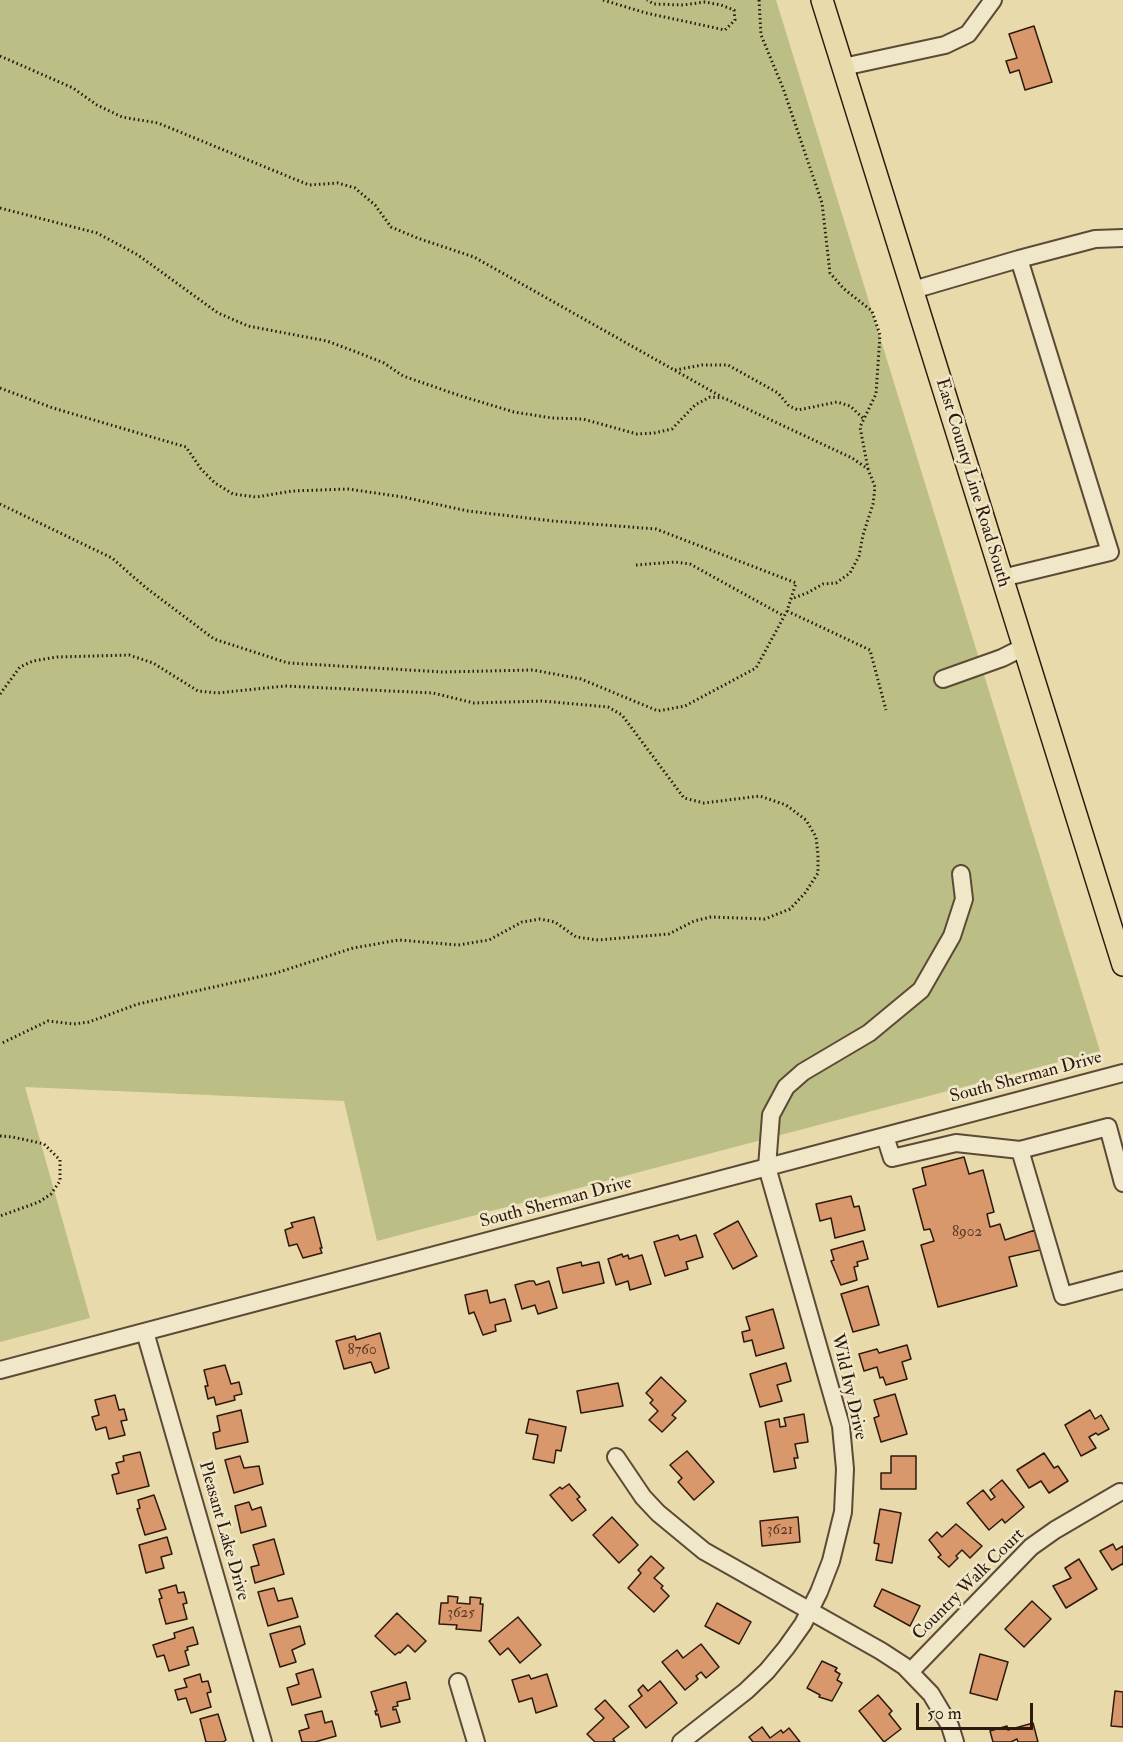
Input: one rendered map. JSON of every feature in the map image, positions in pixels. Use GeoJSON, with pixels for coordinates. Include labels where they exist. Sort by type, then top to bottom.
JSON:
{"type":"FeatureCollection","features":[{"type":"Feature","properties":{"kind":"main road","name":"East County Line Road South"},"geometry":{"type":"LineString","coordinates":[[822,0],[1123,965]]}},
{"type":"Feature","properties":{"kind":"street"},"geometry":{"type":"LineString","coordinates":[[843,67],[945,45],[968,34],[993,0]]}},
{"type":"Feature","properties":{"kind":"street"},"geometry":{"type":"LineString","coordinates":[[913,290],[1095,239],[1123,238]]}},
{"type":"Feature","properties":{"kind":"street"},"geometry":{"type":"LineString","coordinates":[[1002,578],[1117,550],[1019,259]]}},
{"type":"Feature","properties":{"kind":"street"},"geometry":{"type":"LineString","coordinates":[[943,679],[1002,658],[1024,647]]}},
{"type":"Feature","properties":{"kind":"street"},"geometry":{"type":"LineString","coordinates":[[767,1167],[771,1116],[786,1087],[803,1072],[869,1033],[921,990],[952,936],[964,899],[961,874]]}},
{"type":"Feature","properties":{"kind":"street","name":"South Sherman Drive"},"geometry":{"type":"LineString","coordinates":[[0,1370],[1123,1073]]}},
{"type":"Feature","properties":{"kind":"street"},"geometry":{"type":"LineString","coordinates":[[885,1136],[892,1158],[956,1143],[1020,1150],[1108,1126],[1123,1183]]}},
{"type":"Feature","properties":{"kind":"street"},"geometry":{"type":"LineString","coordinates":[[1020,1150],[1063,1296],[1123,1280]]}},
{"type":"Feature","properties":{"kind":"street","name":"Wild Ivy Drive"},"geometry":{"type":"LineString","coordinates":[[681,1742],[746,1691],[786,1648],[809,1611],[826,1575],[841,1526],[845,1484],[841,1426],[767,1167]]}},
{"type":"Feature","properties":{"kind":"street","name":"Pleasant Lake Drive"},"geometry":{"type":"LineString","coordinates":[[145,1332],[263,1742]]}},
{"type":"Feature","properties":{"kind":"street"},"geometry":{"type":"LineString","coordinates":[[616,1457],[643,1497],[680,1534],[717,1559],[881,1651],[910,1672],[922,1683],[937,1704],[950,1726],[955,1742]]}},
{"type":"Feature","properties":{"kind":"street","name":"Country Walk Court"},"geometry":{"type":"LineString","coordinates":[[910,1672],[1031,1547],[1054,1530],[1120,1492]]}},
{"type":"Feature","properties":{"kind":"street"},"geometry":{"type":"LineString","coordinates":[[458,1682],[477,1742]]}},
{"type":"Feature","properties":{"kind":"path"},"geometry":{"type":"LineString","coordinates":[[603,0],[646,13],[725,30],[735,20],[734,10],[721,5],[705,2],[683,5],[654,4],[647,0]]}},
{"type":"Feature","properties":{"kind":"path"},"geometry":{"type":"LineString","coordinates":[[759,0],[761,35],[783,88],[822,203],[830,273],[844,289],[872,311],[880,336],[876,394],[860,427],[868,469],[875,487],[873,504],[859,556],[850,573],[836,583],[823,584],[791,599]]}},
{"type":"Feature","properties":{"kind":"path"},"geometry":{"type":"LineString","coordinates":[[0,56],[73,88],[97,105],[122,117],[158,123],[309,185],[338,183],[355,188],[375,205],[391,226],[417,238],[474,257],[724,398],[852,459],[868,469]]}},
{"type":"Feature","properties":{"kind":"path"},"geometry":{"type":"LineString","coordinates":[[0,208],[98,233],[138,255],[218,313],[249,326],[327,341],[359,352],[412,379],[514,412],[583,420],[638,434],[654,433],[672,429],[695,405],[710,397],[724,398]]}},
{"type":"Feature","properties":{"kind":"path"},"geometry":{"type":"LineString","coordinates":[[675,370],[702,364],[728,365],[778,393],[789,406],[798,410],[837,402],[850,406],[864,419]]}},
{"type":"Feature","properties":{"kind":"path"},"geometry":{"type":"LineString","coordinates":[[0,388],[53,408],[186,447],[201,469],[215,483],[233,494],[256,497],[292,491],[348,489],[468,511],[553,521],[656,529],[796,583],[787,611],[756,668],[685,706],[658,711],[581,679],[532,670],[442,672],[288,663],[214,639],[145,587],[112,558],[0,504]]}},
{"type":"Feature","properties":{"kind":"path"},"geometry":{"type":"LineString","coordinates":[[636,565],[675,562],[690,564],[784,616]]}},
{"type":"Feature","properties":{"kind":"path"},"geometry":{"type":"LineString","coordinates":[[787,611],[870,650],[886,710]]}},
{"type":"Feature","properties":{"kind":"path"},"geometry":{"type":"LineString","coordinates":[[0,694],[20,666],[33,660],[129,655],[153,663],[198,692],[217,693],[285,686],[433,693],[474,703],[542,701],[608,707],[622,716],[684,798],[704,803],[760,796],[786,805],[806,820],[816,837],[818,855],[818,873],[805,893],[790,909],[765,919],[711,917],[694,921],[669,934],[598,940],[576,937],[555,922],[540,919],[522,922],[489,940],[458,945],[399,940],[353,948],[276,973],[138,1004],[89,1022],[48,1021],[0,1044]]}},
{"type":"Feature","properties":{"kind":"path"},"geometry":{"type":"LineString","coordinates":[[0,1136],[44,1144],[60,1160],[60,1181],[51,1194],[39,1202],[0,1216]]}},
{"type":"Feature","properties":{"kind":"green space"},"geometry":{"type":"Polygon","coordinates":[[[0,0],[776,0],[1100,1051],[377,1241],[344,1101],[25,1087],[90,1318],[0,1342],[0,0]]]}},
{"type":"Feature","properties":{"kind":"building"},"geometry":{"type":"Polygon","coordinates":[[[1034,26],[1052,82],[1025,90],[1019,70],[1010,73],[1006,61],[1017,58],[1009,34],[1034,26]]]}},
{"type":"Feature","properties":{"kind":"building"},"geometry":{"type":"Polygon","coordinates":[[[964,1157],[969,1174],[983,1170],[994,1212],[987,1214],[990,1227],[1000,1224],[1005,1240],[1035,1230],[1040,1250],[1009,1257],[1017,1286],[938,1307],[921,1245],[934,1241],[930,1229],[924,1230],[913,1189],[926,1185],[922,1168],[964,1157]]]}},
{"type":"Feature","properties":{"kind":"building"},"geometry":{"type":"Polygon","coordinates":[[[851,1196],[854,1207],[859,1206],[865,1230],[835,1238],[831,1218],[820,1221],[816,1204],[851,1196]]]}},
{"type":"Feature","properties":{"kind":"building"},"geometry":{"type":"Polygon","coordinates":[[[314,1217],[322,1253],[303,1258],[297,1244],[289,1246],[285,1230],[293,1227],[291,1223],[314,1217]]]}},
{"type":"Feature","properties":{"kind":"building"},"geometry":{"type":"Polygon","coordinates":[[[738,1221],[757,1256],[733,1269],[714,1234],[738,1221]]]}},
{"type":"Feature","properties":{"kind":"building"},"geometry":{"type":"Polygon","coordinates":[[[678,1235],[680,1240],[696,1235],[703,1257],[686,1262],[688,1269],[665,1276],[654,1242],[678,1235]]]}},
{"type":"Feature","properties":{"kind":"building"},"geometry":{"type":"Polygon","coordinates":[[[863,1241],[868,1259],[857,1262],[858,1266],[854,1267],[857,1280],[841,1285],[831,1261],[834,1260],[831,1250],[863,1241]]]}},
{"type":"Feature","properties":{"kind":"building"},"geometry":{"type":"Polygon","coordinates":[[[622,1254],[623,1257],[628,1255],[629,1259],[642,1255],[651,1284],[630,1290],[628,1281],[616,1285],[608,1259],[622,1254]]]}},
{"type":"Feature","properties":{"kind":"building"},"geometry":{"type":"Polygon","coordinates":[[[581,1262],[582,1266],[599,1262],[604,1283],[563,1293],[557,1268],[581,1262]]]}},
{"type":"Feature","properties":{"kind":"building"},"geometry":{"type":"Polygon","coordinates":[[[534,1281],[536,1285],[549,1281],[557,1308],[538,1314],[535,1305],[522,1309],[515,1285],[534,1281]]]}},
{"type":"Feature","properties":{"kind":"building"},"geometry":{"type":"Polygon","coordinates":[[[868,1286],[879,1325],[853,1332],[841,1294],[868,1286]]]}},
{"type":"Feature","properties":{"kind":"building"},"geometry":{"type":"Polygon","coordinates":[[[487,1290],[490,1303],[505,1299],[511,1321],[495,1325],[496,1331],[483,1335],[474,1312],[469,1314],[465,1295],[487,1290]]]}},
{"type":"Feature","properties":{"kind":"building"},"geometry":{"type":"Polygon","coordinates":[[[773,1309],[784,1348],[756,1356],[752,1340],[744,1342],[742,1332],[750,1330],[746,1317],[773,1309]]]}},
{"type":"Feature","properties":{"kind":"building"},"geometry":{"type":"Polygon","coordinates":[[[380,1333],[389,1368],[375,1373],[371,1362],[344,1369],[336,1341],[355,1336],[356,1340],[380,1333]]]}},
{"type":"Feature","properties":{"kind":"building"},"geometry":{"type":"Polygon","coordinates":[[[907,1345],[911,1359],[902,1362],[907,1379],[886,1385],[883,1377],[880,1378],[877,1367],[864,1371],[859,1354],[877,1349],[879,1353],[907,1345]]]}},
{"type":"Feature","properties":{"kind":"building"},"geometry":{"type":"Polygon","coordinates":[[[786,1363],[791,1381],[777,1385],[782,1401],[760,1407],[750,1374],[786,1363]]]}},
{"type":"Feature","properties":{"kind":"building"},"geometry":{"type":"Polygon","coordinates":[[[225,1365],[231,1384],[239,1382],[242,1394],[234,1396],[235,1400],[216,1405],[214,1397],[208,1399],[204,1370],[225,1365]]]}},
{"type":"Feature","properties":{"kind":"building"},"geometry":{"type":"Polygon","coordinates":[[[661,1377],[686,1401],[672,1415],[676,1418],[662,1432],[649,1420],[658,1411],[650,1403],[653,1400],[646,1393],[661,1377]]]}},
{"type":"Feature","properties":{"kind":"building"},"geometry":{"type":"Polygon","coordinates":[[[618,1383],[623,1406],[581,1413],[577,1391],[618,1383]]]}},
{"type":"Feature","properties":{"kind":"building"},"geometry":{"type":"Polygon","coordinates":[[[895,1394],[907,1434],[881,1442],[874,1418],[879,1416],[874,1400],[895,1394]]]}},
{"type":"Feature","properties":{"kind":"building"},"geometry":{"type":"Polygon","coordinates":[[[115,1395],[119,1410],[124,1409],[127,1420],[121,1421],[125,1435],[109,1439],[106,1427],[96,1430],[92,1417],[99,1415],[95,1400],[115,1395]]]}},
{"type":"Feature","properties":{"kind":"building"},"geometry":{"type":"Polygon","coordinates":[[[241,1410],[248,1442],[216,1449],[213,1433],[220,1431],[217,1416],[241,1410]]]}},
{"type":"Feature","properties":{"kind":"building"},"geometry":{"type":"Polygon","coordinates":[[[1090,1410],[1095,1419],[1101,1415],[1109,1429],[1089,1437],[1096,1448],[1081,1456],[1065,1425],[1090,1410]]]}},
{"type":"Feature","properties":{"kind":"building"},"geometry":{"type":"Polygon","coordinates":[[[804,1414],[808,1442],[795,1444],[798,1458],[794,1458],[796,1468],[774,1472],[765,1422],[779,1419],[780,1427],[786,1426],[784,1418],[804,1414]]]}},
{"type":"Feature","properties":{"kind":"building"},"geometry":{"type":"Polygon","coordinates":[[[529,1419],[566,1427],[561,1451],[556,1450],[554,1463],[533,1459],[538,1435],[526,1433],[529,1419]]]}},
{"type":"Feature","properties":{"kind":"building"},"geometry":{"type":"Polygon","coordinates":[[[687,1451],[714,1482],[694,1500],[678,1482],[682,1478],[670,1465],[687,1451]]]}},
{"type":"Feature","properties":{"kind":"building"},"geometry":{"type":"Polygon","coordinates":[[[140,1452],[149,1486],[117,1494],[112,1475],[119,1473],[116,1463],[124,1461],[123,1456],[140,1452]]]}},
{"type":"Feature","properties":{"kind":"building"},"geometry":{"type":"Polygon","coordinates":[[[1044,1453],[1054,1468],[1058,1466],[1068,1481],[1049,1493],[1041,1481],[1029,1488],[1017,1470],[1044,1453]]]}},
{"type":"Feature","properties":{"kind":"building"},"geometry":{"type":"Polygon","coordinates":[[[240,1456],[244,1468],[259,1466],[263,1484],[234,1493],[225,1460],[240,1456]]]}},
{"type":"Feature","properties":{"kind":"building"},"geometry":{"type":"Polygon","coordinates":[[[891,1456],[916,1456],[916,1489],[881,1489],[881,1473],[891,1473],[891,1456]]]}},
{"type":"Feature","properties":{"kind":"building"},"geometry":{"type":"Polygon","coordinates":[[[1002,1480],[1024,1507],[1005,1523],[1002,1519],[989,1530],[967,1503],[983,1490],[991,1500],[995,1497],[990,1490],[1002,1480]]]}},
{"type":"Feature","properties":{"kind":"building"},"geometry":{"type":"Polygon","coordinates":[[[569,1484],[580,1497],[577,1499],[586,1510],[572,1521],[550,1495],[560,1487],[562,1489],[569,1484]]]}},
{"type":"Feature","properties":{"kind":"building"},"geometry":{"type":"Polygon","coordinates":[[[154,1495],[166,1529],[145,1535],[137,1509],[140,1508],[138,1500],[154,1495]]]}},
{"type":"Feature","properties":{"kind":"building"},"geometry":{"type":"Polygon","coordinates":[[[249,1502],[252,1510],[261,1507],[266,1526],[241,1533],[235,1506],[249,1502]]]}},
{"type":"Feature","properties":{"kind":"building"},"geometry":{"type":"Polygon","coordinates":[[[880,1509],[901,1513],[892,1563],[876,1560],[879,1544],[874,1543],[880,1509]]]}},
{"type":"Feature","properties":{"kind":"building"},"geometry":{"type":"Polygon","coordinates":[[[612,1517],[638,1545],[619,1563],[593,1535],[612,1517]]]}},
{"type":"Feature","properties":{"kind":"building"},"geometry":{"type":"Polygon","coordinates":[[[798,1517],[800,1542],[762,1546],[760,1521],[798,1517]]]}},
{"type":"Feature","properties":{"kind":"building"},"geometry":{"type":"Polygon","coordinates":[[[956,1524],[982,1546],[970,1558],[962,1550],[949,1567],[938,1557],[941,1555],[929,1540],[937,1532],[942,1537],[956,1524]]]}},
{"type":"Feature","properties":{"kind":"building"},"geometry":{"type":"Polygon","coordinates":[[[167,1537],[172,1554],[161,1557],[164,1568],[146,1573],[139,1545],[167,1537]]]}},
{"type":"Feature","properties":{"kind":"building"},"geometry":{"type":"Polygon","coordinates":[[[274,1539],[284,1574],[255,1583],[251,1567],[259,1565],[253,1545],[274,1539]]]}},
{"type":"Feature","properties":{"kind":"building"},"geometry":{"type":"Polygon","coordinates":[[[1113,1544],[1116,1550],[1123,1546],[1123,1565],[1112,1570],[1100,1551],[1113,1544]]]}},
{"type":"Feature","properties":{"kind":"building"},"geometry":{"type":"Polygon","coordinates":[[[651,1556],[664,1568],[654,1578],[669,1596],[654,1612],[628,1588],[641,1573],[638,1570],[651,1556]]]}},
{"type":"Feature","properties":{"kind":"building"},"geometry":{"type":"Polygon","coordinates":[[[1079,1559],[1097,1589],[1066,1608],[1053,1586],[1071,1578],[1065,1568],[1079,1559]]]}},
{"type":"Feature","properties":{"kind":"building"},"geometry":{"type":"Polygon","coordinates":[[[176,1585],[178,1593],[184,1592],[187,1603],[183,1604],[187,1619],[166,1624],[159,1599],[162,1598],[159,1590],[176,1585]]]}},
{"type":"Feature","properties":{"kind":"building"},"geometry":{"type":"Polygon","coordinates":[[[274,1588],[278,1601],[292,1598],[298,1617],[268,1626],[258,1592],[274,1588]]]}},
{"type":"Feature","properties":{"kind":"building"},"geometry":{"type":"Polygon","coordinates":[[[882,1589],[920,1606],[910,1626],[874,1606],[882,1589]]]}},
{"type":"Feature","properties":{"kind":"building"},"geometry":{"type":"Polygon","coordinates":[[[448,1596],[458,1597],[457,1603],[470,1604],[470,1597],[481,1598],[480,1604],[483,1604],[481,1631],[456,1629],[457,1625],[439,1624],[441,1603],[448,1603],[448,1596]]]}},
{"type":"Feature","properties":{"kind":"building"},"geometry":{"type":"Polygon","coordinates":[[[1032,1601],[1051,1619],[1024,1647],[1005,1629],[1032,1601]]]}},
{"type":"Feature","properties":{"kind":"building"},"geometry":{"type":"Polygon","coordinates":[[[717,1603],[751,1622],[739,1644],[705,1626],[717,1603]]]}},
{"type":"Feature","properties":{"kind":"building"},"geometry":{"type":"Polygon","coordinates":[[[397,1613],[426,1641],[415,1652],[408,1645],[395,1655],[375,1636],[397,1613]]]}},
{"type":"Feature","properties":{"kind":"building"},"geometry":{"type":"Polygon","coordinates":[[[518,1617],[541,1645],[520,1663],[508,1648],[500,1655],[489,1641],[518,1617]]]}},
{"type":"Feature","properties":{"kind":"building"},"geometry":{"type":"Polygon","coordinates":[[[300,1626],[305,1644],[292,1650],[296,1662],[280,1667],[270,1634],[300,1626]]]}},
{"type":"Feature","properties":{"kind":"building"},"geometry":{"type":"Polygon","coordinates":[[[193,1627],[198,1644],[187,1647],[188,1650],[185,1651],[189,1665],[169,1671],[164,1655],[157,1657],[153,1645],[175,1638],[174,1633],[193,1627]]]}},
{"type":"Feature","properties":{"kind":"building"},"geometry":{"type":"Polygon","coordinates":[[[701,1644],[719,1667],[706,1678],[701,1672],[696,1676],[698,1679],[685,1690],[662,1662],[677,1650],[683,1658],[701,1644]]]}},
{"type":"Feature","properties":{"kind":"building"},"geometry":{"type":"Polygon","coordinates":[[[980,1654],[1008,1662],[997,1700],[970,1693],[980,1654]]]}},
{"type":"Feature","properties":{"kind":"building"},"geometry":{"type":"Polygon","coordinates":[[[822,1661],[837,1668],[835,1671],[840,1674],[837,1680],[842,1683],[832,1701],[819,1697],[820,1695],[807,1688],[822,1661]]]}},
{"type":"Feature","properties":{"kind":"building"},"geometry":{"type":"Polygon","coordinates":[[[313,1669],[321,1697],[292,1705],[287,1688],[299,1684],[296,1674],[313,1669]]]}},
{"type":"Feature","properties":{"kind":"building"},"geometry":{"type":"Polygon","coordinates":[[[200,1674],[202,1682],[208,1681],[211,1692],[207,1693],[211,1707],[191,1713],[186,1698],[178,1700],[175,1690],[187,1687],[184,1679],[200,1674]]]}},
{"type":"Feature","properties":{"kind":"building"},"geometry":{"type":"Polygon","coordinates":[[[547,1674],[557,1706],[536,1713],[532,1698],[519,1702],[512,1680],[529,1675],[531,1679],[547,1674]]]}},
{"type":"Feature","properties":{"kind":"building"},"geometry":{"type":"Polygon","coordinates":[[[660,1681],[677,1703],[646,1728],[629,1706],[642,1696],[638,1690],[643,1685],[648,1691],[660,1681]]]}},
{"type":"Feature","properties":{"kind":"building"},"geometry":{"type":"Polygon","coordinates":[[[406,1682],[410,1699],[397,1702],[398,1706],[393,1707],[393,1710],[396,1709],[400,1722],[381,1727],[371,1692],[406,1682]]]}},
{"type":"Feature","properties":{"kind":"building"},"geometry":{"type":"Polygon","coordinates":[[[1115,1691],[1123,1692],[1123,1727],[1111,1726],[1115,1691]]]}},
{"type":"Feature","properties":{"kind":"building"},"geometry":{"type":"Polygon","coordinates":[[[878,1695],[892,1711],[889,1714],[901,1729],[884,1742],[859,1711],[878,1695]]]}},
{"type":"Feature","properties":{"kind":"building"},"geometry":{"type":"Polygon","coordinates":[[[605,1700],[629,1727],[613,1739],[615,1742],[595,1742],[587,1734],[604,1718],[595,1709],[605,1700]]]}},
{"type":"Feature","properties":{"kind":"building"},"geometry":{"type":"Polygon","coordinates":[[[322,1711],[325,1723],[332,1721],[336,1736],[315,1742],[302,1742],[299,1731],[309,1728],[305,1715],[322,1711]]]}},
{"type":"Feature","properties":{"kind":"building"},"geometry":{"type":"Polygon","coordinates":[[[218,1714],[226,1740],[206,1742],[200,1719],[218,1714]]]}},
{"type":"Feature","properties":{"kind":"building"},"geometry":{"type":"Polygon","coordinates":[[[1033,1723],[1038,1742],[1018,1742],[1017,1739],[1011,1742],[993,1742],[990,1731],[1007,1726],[1008,1730],[1033,1723]]]}},
{"type":"Feature","properties":{"kind":"building"},"geometry":{"type":"Polygon","coordinates":[[[762,1727],[770,1738],[781,1730],[783,1733],[789,1728],[800,1742],[753,1742],[749,1737],[762,1727]]]}}]}
